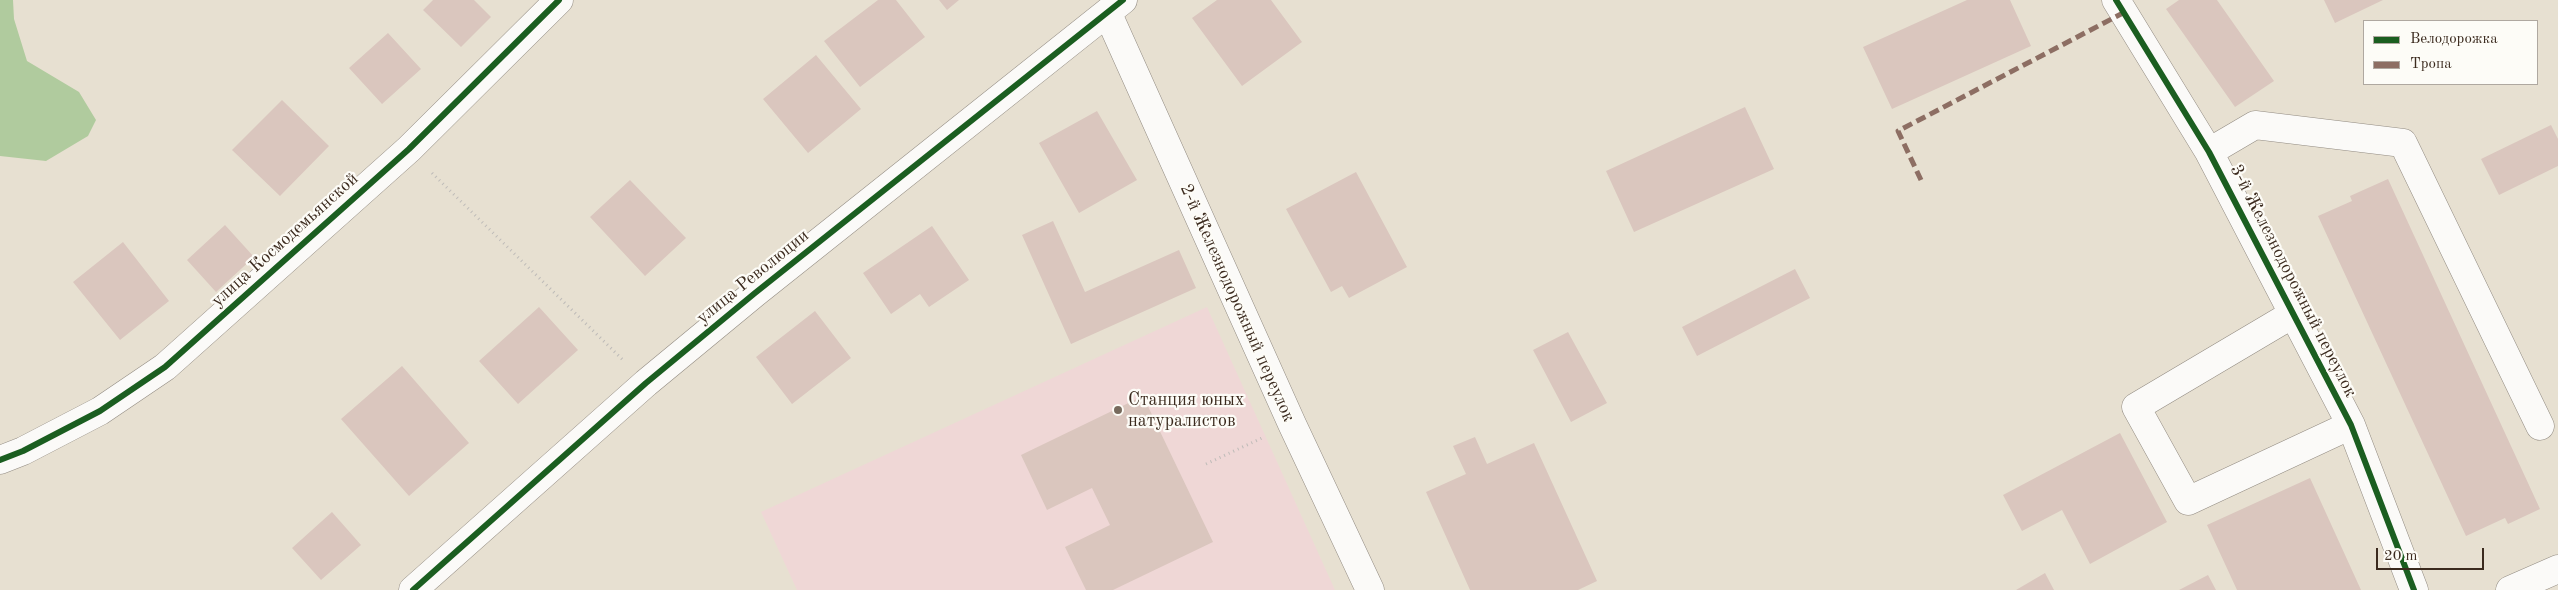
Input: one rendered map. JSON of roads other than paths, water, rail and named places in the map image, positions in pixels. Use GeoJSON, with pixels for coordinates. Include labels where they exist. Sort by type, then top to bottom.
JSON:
{"type":"FeatureCollection","features":[{"type":"Feature","properties":{"kind":"street","name":"улица Космодемьянской"},"geometry":{"type":"LineString","coordinates":[[0,460],[23,451],[100,410],[165,367],[409,149],[559,0]]}},
{"type":"Feature","properties":{"kind":"street","name":"3-й Железнодорожный переулок"},"geometry":{"type":"LineString","coordinates":[[2116,0],[2209,152],[2351,425],[2414,590]]}},
{"type":"Feature","properties":{"kind":"street","name":"улица Революции"},"geometry":{"type":"LineString","coordinates":[[413,590],[646,384],[755,293],[1115,7]]}},
{"type":"Feature","properties":{"kind":"street","name":"2-й Железнодорожный переулок"},"geometry":{"type":"LineString","coordinates":[[1115,7],[1292,424],[1370,590]]}},
{"type":"Feature","properties":{"kind":"street"},"geometry":{"type":"LineString","coordinates":[[2209,152],[2255,125],[2403,142],[2540,426]]}},
{"type":"Feature","properties":{"kind":"street"},"geometry":{"type":"LineString","coordinates":[[2293,314],[2136,407],[2188,502],[2351,425]]}},
{"type":"Feature","properties":{"kind":"street"},"geometry":{"type":"LineString","coordinates":[[2510,590],[2558,569]]}},
{"type":"Feature","properties":{"kind":"place","name":"Станция юных натуралистов"},"geometry":{"type":"Point","coordinates":[1118,410]}}]}
